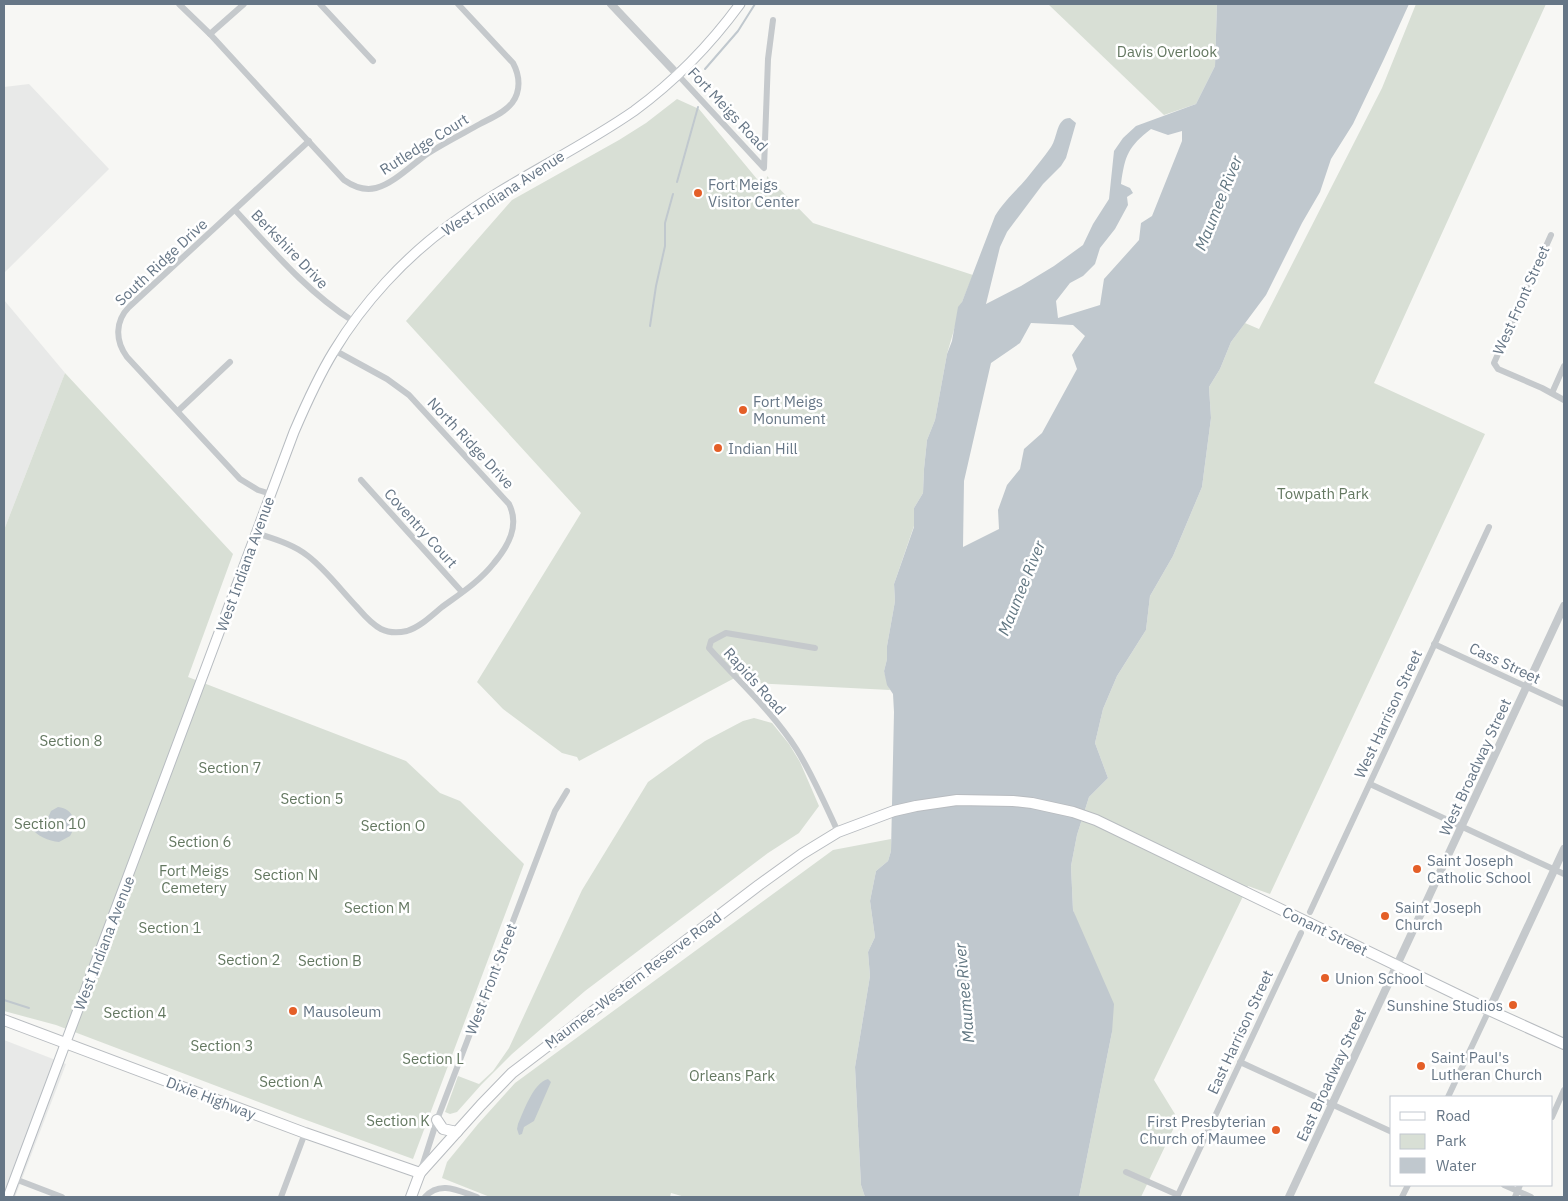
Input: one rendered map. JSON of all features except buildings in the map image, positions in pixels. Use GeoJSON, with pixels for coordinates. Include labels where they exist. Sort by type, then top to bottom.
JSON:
{"type":"FeatureCollection","features":[{"type":"Feature","properties":{"kind":"main road","name":"West Indiana Avenue"},"geometry":{"type":"LineString","coordinates":[[8,1197],[306,402],[334,350],[353,322],[379,290],[410,258],[449,225],[503,189],[634,110],[678,75],[714,37],[740,4]]}},
{"type":"Feature","properties":{"kind":"main road","name":"Conant Street"},"geometry":{"type":"LineString","coordinates":[[872,818],[916,806],[956,800],[1013,801],[1049,806],[1073,812],[1115,828],[1489,1010],[1564,1044]]}},
{"type":"Feature","properties":{"kind":"main road","name":"Maumee-Western Reserve Road"},"geometry":{"type":"LineString","coordinates":[[420,1173],[496,1089],[530,1058],[802,854],[838,832],[872,818]]}},
{"type":"Feature","properties":{"kind":"main road","name":"Dixie Highway"},"geometry":{"type":"LineString","coordinates":[[4,1020],[305,1133],[420,1173]]}},
{"type":"Feature","properties":{"kind":"main road"},"geometry":{"type":"LineString","coordinates":[[437,1120],[443,1128],[457,1132]]}},
{"type":"Feature","properties":{"kind":"main road","name":"West Front Street"},"geometry":{"type":"LineString","coordinates":[[411,1197],[420,1173]]}},
{"type":"Feature","properties":{"kind":"street","name":"Rutledge Court"},"geometry":{"type":"LineString","coordinates":[[179,4],[210,34],[348,182],[360,188],[374,188],[390,182],[441,146],[501,113],[514,99],[518,86],[518,76],[515,67],[458,4]]}},
{"type":"Feature","properties":{"kind":"street"},"geometry":{"type":"LineString","coordinates":[[210,34],[244,4]]}},
{"type":"Feature","properties":{"kind":"street"},"geometry":{"type":"LineString","coordinates":[[320,4],[373,61]]}},
{"type":"Feature","properties":{"kind":"street","name":"Fort Meigs Road"},"geometry":{"type":"LineString","coordinates":[[615,5],[764,168],[768,59],[773,20]]}},
{"type":"Feature","properties":{"kind":"street","name":"South Ridge Drive"},"geometry":{"type":"LineString","coordinates":[[271,494],[253,487],[240,479],[124,353],[119,340],[120,322],[129,306],[309,141]]}},
{"type":"Feature","properties":{"kind":"street","name":"Berkshire Drive"},"geometry":{"type":"LineString","coordinates":[[235,210],[303,283],[322,300],[353,322]]}},
{"type":"Feature","properties":{"kind":"street","name":"West Front Street"},"geometry":{"type":"LineString","coordinates":[[1551,235],[1494,361],[1494,366],[1552,393]]}},
{"type":"Feature","properties":{"kind":"street","name":"North Ridge Drive"},"geometry":{"type":"LineString","coordinates":[[256,532],[294,546],[310,557],[372,623],[385,630],[399,632],[413,628],[462,592],[491,567],[508,544],[514,526],[513,513],[509,504],[409,395],[387,379],[334,350]]}},
{"type":"Feature","properties":{"kind":"street"},"geometry":{"type":"LineString","coordinates":[[178,411],[230,362]]}},
{"type":"Feature","properties":{"kind":"street"},"geometry":{"type":"LineString","coordinates":[[1564,366],[1552,393],[1564,400]]}},
{"type":"Feature","properties":{"kind":"street","name":"Coventry Court"},"geometry":{"type":"LineString","coordinates":[[360,480],[462,592]]}},
{"type":"Feature","properties":{"kind":"street","name":"West Harrison Street"},"geometry":{"type":"LineString","coordinates":[[1310,912],[1489,527]]}},
{"type":"Feature","properties":{"kind":"street","name":"West Broadway Street"},"geometry":{"type":"LineString","coordinates":[[1397,965],[1564,606]]}},
{"type":"Feature","properties":{"kind":"street","name":"Rapids Road"},"geometry":{"type":"LineString","coordinates":[[814,648],[726,633],[711,641],[709,648],[774,719],[796,749],[817,786],[838,832]]}},
{"type":"Feature","properties":{"kind":"street","name":"Cass Street"},"geometry":{"type":"LineString","coordinates":[[1434,644],[1564,704]]}},
{"type":"Feature","properties":{"kind":"street"},"geometry":{"type":"LineString","coordinates":[[1370,784],[1564,874]]}},
{"type":"Feature","properties":{"kind":"street","name":"West Front Street"},"geometry":{"type":"LineString","coordinates":[[420,1173],[437,1120],[555,811],[567,791]]}},
{"type":"Feature","properties":{"kind":"street"},"geometry":{"type":"LineString","coordinates":[[1448,1096],[1564,849]]}},
{"type":"Feature","properties":{"kind":"street","name":"East Harrison Street"},"geometry":{"type":"LineString","coordinates":[[1178,1196],[1301,933]]}},
{"type":"Feature","properties":{"kind":"street","name":"East Broadway Street"},"geometry":{"type":"LineString","coordinates":[[1289,1197],[1397,965]]}},
{"type":"Feature","properties":{"kind":"street"},"geometry":{"type":"LineString","coordinates":[[1240,1062],[1390,1131]]}},
{"type":"Feature","properties":{"kind":"street"},"geometry":{"type":"LineString","coordinates":[[1553,1115],[1564,1090]]}},
{"type":"Feature","properties":{"kind":"street"},"geometry":{"type":"LineString","coordinates":[[281,1197],[305,1133]]}},
{"type":"Feature","properties":{"kind":"street"},"geometry":{"type":"LineString","coordinates":[[1126,1172],[1178,1196]]}},
{"type":"Feature","properties":{"kind":"street"},"geometry":{"type":"LineString","coordinates":[[15,1179],[62,1197]]}},
{"type":"Feature","properties":{"kind":"street"},"geometry":{"type":"LineString","coordinates":[[425,1197],[437,1188],[444,1187],[477,1197]]}},
{"type":"Feature","properties":{"kind":"street"},"geometry":{"type":"LineString","coordinates":[[1517,1191],[1531,1197]]}},
{"type":"Feature","properties":{"kind":"shaded area"},"geometry":{"type":"Polygon","coordinates":[[[29,84],[109,169],[4,273],[4,87],[29,84]]]}},
{"type":"Feature","properties":{"kind":"shaded area"},"geometry":{"type":"Polygon","coordinates":[[[4,300],[65,373],[4,530],[4,300]]]}},
{"type":"Feature","properties":{"kind":"shaded area"},"geometry":{"type":"Polygon","coordinates":[[[4,1040],[66,1064],[15,1197],[4,1197],[4,1040]]]}},
{"type":"Feature","properties":{"kind":"green space","name":"Davis Overlook"},"geometry":{"type":"Polygon","coordinates":[[[1048,4],[1217,4],[1215,66],[1196,104],[1164,115],[1048,4]]]}},
{"type":"Feature","properties":{"kind":"green space","name":"Towpath Park"},"geometry":{"type":"Polygon","coordinates":[[[1416,4],[1546,4],[1374,383],[1485,434],[1270,894],[1248,886],[1154,1080],[1178,1119],[1141,1197],[1079,1197],[1112,1032],[1073,910],[1071,866],[1077,835],[1089,797],[1108,778],[1095,743],[1103,709],[1117,676],[1146,630],[1150,596],[1173,556],[1202,487],[1211,418],[1209,387],[1220,369],[1231,342],[1245,323],[1259,329],[1382,88],[1416,4]]]}},
{"type":"Feature","properties":{"kind":"green space"},"geometry":{"type":"Polygon","coordinates":[[[677,99],[699,109],[766,190],[767,176],[813,223],[973,275],[962,302],[947,354],[935,420],[927,440],[923,493],[914,508],[914,526],[894,584],[895,601],[884,671],[890,690],[753,683],[744,673],[579,761],[577,757],[562,753],[503,709],[477,682],[581,513],[406,321],[512,200],[619,140],[646,123],[677,99]]]}},
{"type":"Feature","properties":{"kind":"green space","name":"Fort Meigs Cemetery"},"geometry":{"type":"Polygon","coordinates":[[[65,373],[233,554],[188,677],[406,761],[440,793],[460,801],[524,864],[413,1159],[56,1025],[4,1011],[4,530],[65,373]]]}},
{"type":"Feature","properties":{"kind":"green space"},"geometry":{"type":"Polygon","coordinates":[[[754,718],[772,723],[789,744],[800,762],[819,806],[799,833],[768,853],[585,991],[512,1054],[457,1112],[450,1114],[445,1112],[458,1076],[479,1084],[493,1071],[509,1048],[582,890],[648,782],[705,741],[743,721],[754,718]]]}},
{"type":"Feature","properties":{"kind":"green space","name":"Orleans Park"},"geometry":{"type":"Polygon","coordinates":[[[891,839],[891,851],[888,861],[876,871],[870,901],[875,937],[868,952],[870,976],[855,1067],[861,1185],[865,1197],[685,1197],[671,1193],[670,1197],[490,1197],[442,1178],[447,1162],[515,1083],[833,850],[891,839]]]}},
{"type":"Feature","properties":{"kind":"water","name":"Maumee River"},"geometry":{"type":"Polygon","coordinates":[[[1217,4],[1409,4],[1353,124],[1331,159],[1320,192],[1302,223],[1266,295],[1231,342],[1220,369],[1209,387],[1211,418],[1202,487],[1173,556],[1150,596],[1146,630],[1117,676],[1103,709],[1095,743],[1108,778],[1089,797],[1077,835],[1071,866],[1073,910],[1114,1004],[1112,1032],[1079,1197],[865,1197],[861,1185],[855,1067],[870,976],[868,952],[875,937],[870,901],[876,871],[888,861],[891,851],[894,712],[893,694],[887,685],[884,671],[895,601],[894,584],[914,527],[914,508],[923,493],[927,440],[935,420],[958,307],[962,302],[995,216],[1051,147],[1062,121],[1070,118],[1076,123],[1066,158],[1061,166],[1043,184],[1007,232],[1000,247],[986,304],[1054,266],[1083,245],[1093,224],[1109,199],[1114,151],[1123,138],[1136,126],[1196,104],[1215,66],[1217,4]],[[1151,129],[1132,147],[1126,159],[1121,184],[1130,188],[1133,193],[1127,197],[1128,205],[1115,229],[1100,248],[1095,264],[1083,276],[1070,283],[1056,301],[1058,318],[1100,305],[1104,279],[1139,240],[1141,223],[1152,216],[1182,141],[1182,131],[1168,135],[1151,129]],[[1031,323],[1020,343],[991,363],[964,481],[963,547],[999,529],[998,510],[1007,485],[1020,469],[1024,449],[1042,433],[1077,369],[1072,355],[1085,336],[1073,325],[1031,323]]]}},
{"type":"Feature","properties":{"kind":"water"},"geometry":{"type":"Polygon","coordinates":[[[58,807],[68,811],[73,817],[74,822],[70,836],[59,842],[43,838],[31,827],[32,825],[44,827],[51,811],[58,807]]]}},
{"type":"Feature","properties":{"kind":"water"},"geometry":{"type":"Polygon","coordinates":[[[548,1079],[551,1082],[534,1121],[524,1127],[522,1134],[519,1135],[518,1124],[533,1092],[548,1079]]]}},
{"type":"Feature","properties":{"kind":"waterway"},"geometry":{"type":"LineString","coordinates":[[705,69],[738,31],[755,4]]}},
{"type":"Feature","properties":{"kind":"waterway"},"geometry":{"type":"LineString","coordinates":[[677,182],[698,107]]}},
{"type":"Feature","properties":{"kind":"waterway"},"geometry":{"type":"LineString","coordinates":[[650,326],[665,246],[665,223],[673,194]]}},
{"type":"Feature","properties":{"kind":"waterway"},"geometry":{"type":"LineString","coordinates":[[4,1000],[29,1008]]}},
{"type":"Feature","properties":{"kind":"place","name":"Fort Meigs Visitor Center"},"geometry":{"type":"Point","coordinates":[698,193]}},
{"type":"Feature","properties":{"kind":"place","name":"Fort Meigs Monument"},"geometry":{"type":"Point","coordinates":[743,410]}},
{"type":"Feature","properties":{"kind":"place","name":"Indian Hill"},"geometry":{"type":"Point","coordinates":[718,448]}},
{"type":"Feature","properties":{"kind":"place","name":"Saint Joseph Catholic School"},"geometry":{"type":"Point","coordinates":[1417,869]}},
{"type":"Feature","properties":{"kind":"place","name":"Saint Joseph Church"},"geometry":{"type":"Point","coordinates":[1385,916]}},
{"type":"Feature","properties":{"kind":"place","name":"Union School"},"geometry":{"type":"Point","coordinates":[1325,978]}},
{"type":"Feature","properties":{"kind":"place","name":"Sunshine Studios"},"geometry":{"type":"Point","coordinates":[1513,1005]}},
{"type":"Feature","properties":{"kind":"place","name":"Mausoleum"},"geometry":{"type":"Point","coordinates":[293,1011]}},
{"type":"Feature","properties":{"kind":"place","name":"Saint Paul's Lutheran Church"},"geometry":{"type":"Point","coordinates":[1421,1066]}},
{"type":"Feature","properties":{"kind":"place","name":"First Presbyterian Church of Maumee"},"geometry":{"type":"Point","coordinates":[1276,1130]}},
{"type":"Feature","properties":{"kind":"park label","name":"Section 8"},"geometry":{"type":"Point","coordinates":[71,740]}},
{"type":"Feature","properties":{"kind":"park label","name":"Section 7"},"geometry":{"type":"Point","coordinates":[230,767]}},
{"type":"Feature","properties":{"kind":"park label","name":"Section 5"},"geometry":{"type":"Point","coordinates":[312,798]}},
{"type":"Feature","properties":{"kind":"park label","name":"Section 10"},"geometry":{"type":"Point","coordinates":[50,823]}},
{"type":"Feature","properties":{"kind":"park label","name":"Section O"},"geometry":{"type":"Point","coordinates":[393,825]}},
{"type":"Feature","properties":{"kind":"park label","name":"Section 6"},"geometry":{"type":"Point","coordinates":[200,841]}},
{"type":"Feature","properties":{"kind":"park label","name":"Section N"},"geometry":{"type":"Point","coordinates":[286,874]}},
{"type":"Feature","properties":{"kind":"park label","name":"Section M"},"geometry":{"type":"Point","coordinates":[377,907]}},
{"type":"Feature","properties":{"kind":"park label","name":"Section 1"},"geometry":{"type":"Point","coordinates":[170,927]}},
{"type":"Feature","properties":{"kind":"park label","name":"Section 2"},"geometry":{"type":"Point","coordinates":[249,959]}},
{"type":"Feature","properties":{"kind":"park label","name":"Section B"},"geometry":{"type":"Point","coordinates":[330,960]}},
{"type":"Feature","properties":{"kind":"park label","name":"Section 4"},"geometry":{"type":"Point","coordinates":[135,1012]}},
{"type":"Feature","properties":{"kind":"park label","name":"Section 3"},"geometry":{"type":"Point","coordinates":[222,1045]}},
{"type":"Feature","properties":{"kind":"park label","name":"Section L"},"geometry":{"type":"Point","coordinates":[433,1058]}},
{"type":"Feature","properties":{"kind":"park label","name":"Section A"},"geometry":{"type":"Point","coordinates":[291,1081]}},
{"type":"Feature","properties":{"kind":"park label","name":"Section K"},"geometry":{"type":"Point","coordinates":[398,1120]}}]}
